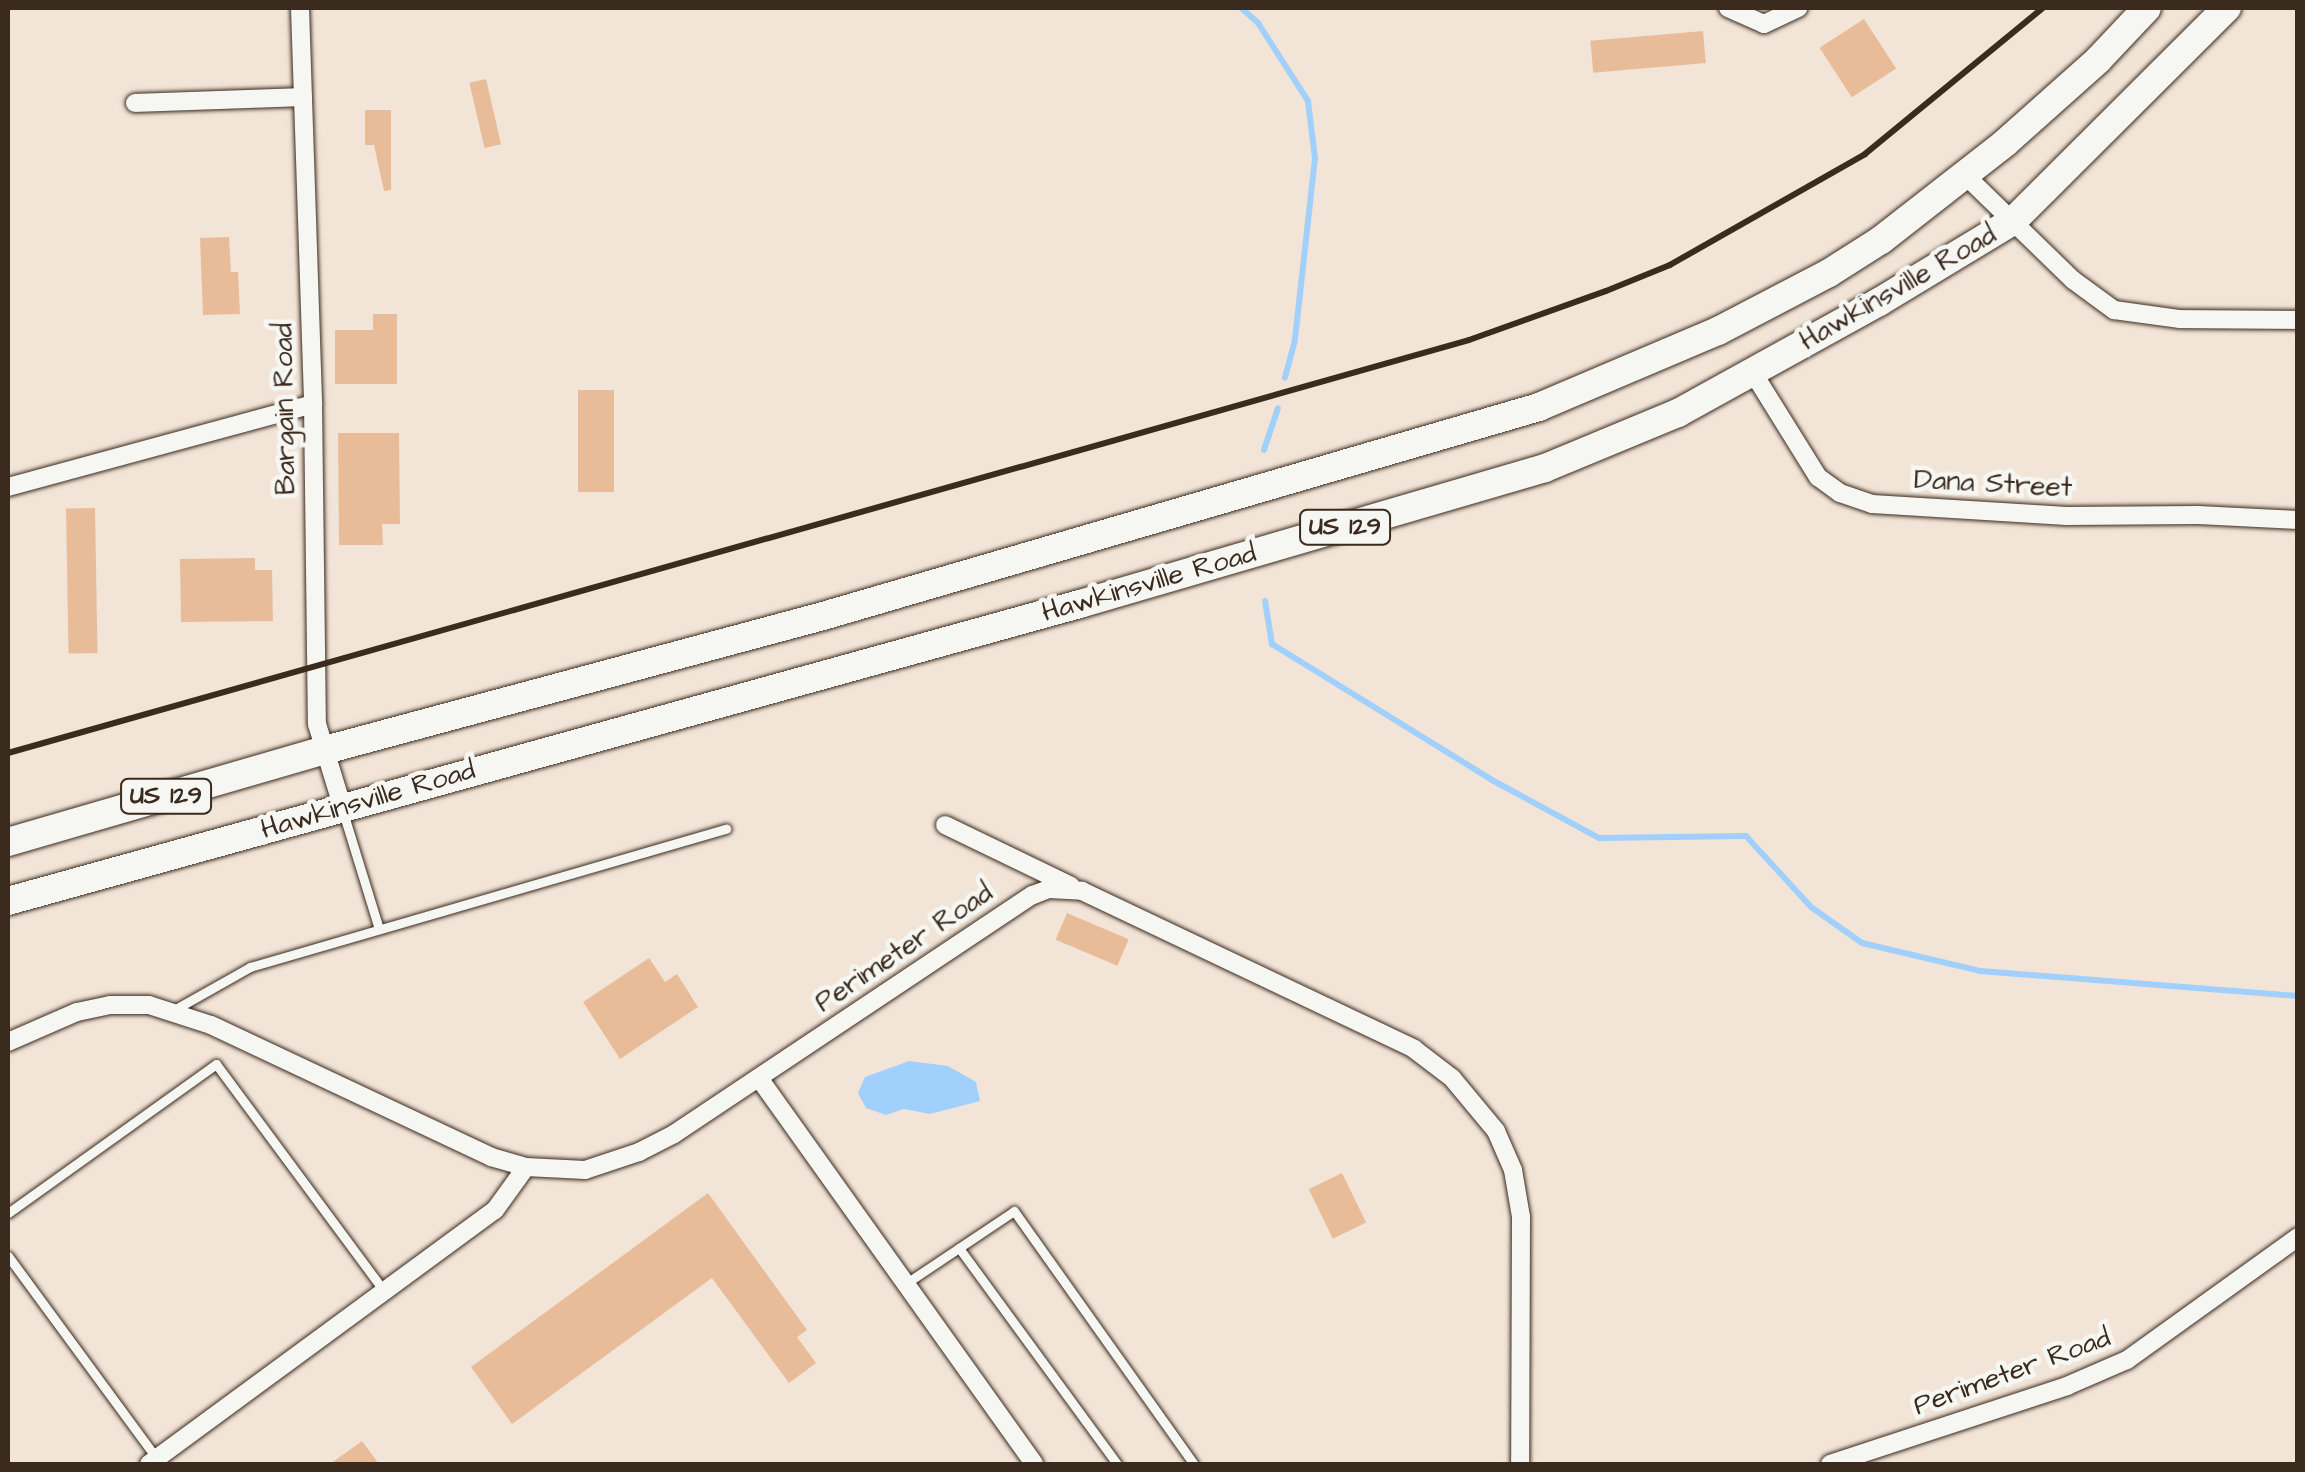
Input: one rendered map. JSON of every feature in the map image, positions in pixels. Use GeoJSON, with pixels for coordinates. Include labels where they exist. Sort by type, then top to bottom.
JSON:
{"type":"FeatureCollection","features":[{"type":"Feature","properties":{"kind":"main road","name":"Hawkinsville Road"},"geometry":{"type":"LineString","coordinates":[[8,842],[325,750],[823,616],[1539,407],[1774,304],[1881,240],[1966,176],[2098,60],[2147,8]]}},
{"type":"Feature","properties":{"kind":"main road","name":"Hawkinsville Road"},"geometry":{"type":"LineString","coordinates":[[8,901],[1080,604],[1545,468],[1678,413],[1879,302],[2013,222],[2227,8]]}},
{"type":"Feature","properties":{"kind":"street","name":"Bargain Road"},"geometry":{"type":"LineString","coordinates":[[300,8],[313,404],[317,724],[342,806]]}},
{"type":"Feature","properties":{"kind":"street"},"geometry":{"type":"LineString","coordinates":[[1728,8],[1764,24],[1798,8]]}},
{"type":"Feature","properties":{"kind":"street"},"geometry":{"type":"LineString","coordinates":[[134,103],[303,97]]}},
{"type":"Feature","properties":{"kind":"street"},"geometry":{"type":"LineString","coordinates":[[1966,176],[2073,280],[2114,310],[2180,318],[2298,320]]}},
{"type":"Feature","properties":{"kind":"street","name":"Dana Street"},"geometry":{"type":"LineString","coordinates":[[1752,371],[1818,477],[1840,493],[1872,504],[2030,514],[2298,520]]}},
{"type":"Feature","properties":{"kind":"street"},"geometry":{"type":"LineString","coordinates":[[8,487],[313,404]]}},
{"type":"Feature","properties":{"kind":"street"},"geometry":{"type":"LineString","coordinates":[[945,825],[1082,892]]}},
{"type":"Feature","properties":{"kind":"street","name":"Perimeter Road"},"geometry":{"type":"LineString","coordinates":[[8,1042],[37,1026],[110,1005],[150,1005],[228,1033],[490,1158],[526,1168],[564,1171],[609,1164],[674,1134],[1033,895],[1049,889],[1082,892],[1414,1049],[1452,1078],[1496,1131],[1514,1170],[1522,1217],[1520,1464]]}},
{"type":"Feature","properties":{"kind":"street"},"geometry":{"type":"LineString","coordinates":[[758,1078],[1034,1464]]}},
{"type":"Feature","properties":{"kind":"street"},"geometry":{"type":"LineString","coordinates":[[153,1462],[495,1210],[526,1168]]}},
{"type":"Feature","properties":{"kind":"street","name":"Perimeter Road"},"geometry":{"type":"LineString","coordinates":[[1830,1464],[2067,1386],[2128,1360],[2298,1237]]}},
{"type":"Feature","properties":{"kind":"lane"},"geometry":{"type":"LineString","coordinates":[[342,806],[379,929]]}},
{"type":"Feature","properties":{"kind":"lane"},"geometry":{"type":"LineString","coordinates":[[172,1011],[250,967],[726,829]]}},
{"type":"Feature","properties":{"kind":"lane"},"geometry":{"type":"LineString","coordinates":[[8,1213],[216,1064],[386,1294]]}},
{"type":"Feature","properties":{"kind":"lane"},"geometry":{"type":"LineString","coordinates":[[905,1284],[1014,1211],[1194,1464]]}},
{"type":"Feature","properties":{"kind":"lane"},"geometry":{"type":"LineString","coordinates":[[960,1248],[1116,1464]]}},
{"type":"Feature","properties":{"kind":"lane"},"geometry":{"type":"LineString","coordinates":[[8,1256],[153,1462]]}},
{"type":"Feature","properties":{"kind":"water"},"geometry":{"type":"Polygon","coordinates":[[[909,1061],[948,1066],[976,1082],[980,1101],[930,1114],[904,1109],[886,1115],[866,1108],[858,1093],[865,1077],[909,1061]]]}},
{"type":"Feature","properties":{"kind":"building"},"geometry":{"type":"Polygon","coordinates":[[[1864,19],[1896,68],[1852,97],[1820,48],[1864,19]]]}},
{"type":"Feature","properties":{"kind":"building"},"geometry":{"type":"Polygon","coordinates":[[[1703,31],[1706,63],[1593,73],[1590,41],[1703,31]]]}},
{"type":"Feature","properties":{"kind":"building"},"geometry":{"type":"Polygon","coordinates":[[[486,79],[501,144],[485,148],[469,83],[486,79]]]}},
{"type":"Feature","properties":{"kind":"building"},"geometry":{"type":"Polygon","coordinates":[[[365,110],[391,110],[391,190],[384,191],[374,145],[365,145],[365,110]]]}},
{"type":"Feature","properties":{"kind":"building"},"geometry":{"type":"Polygon","coordinates":[[[229,237],[231,272],[238,272],[240,314],[203,315],[200,238],[229,237]]]}},
{"type":"Feature","properties":{"kind":"building"},"geometry":{"type":"Polygon","coordinates":[[[373,314],[397,314],[397,384],[335,384],[335,330],[373,330],[373,314]]]}},
{"type":"Feature","properties":{"kind":"building"},"geometry":{"type":"Polygon","coordinates":[[[578,390],[614,390],[614,492],[578,492],[578,390]]]}},
{"type":"Feature","properties":{"kind":"building"},"geometry":{"type":"Polygon","coordinates":[[[338,433],[399,433],[400,524],[382,524],[383,545],[339,545],[338,433]]]}},
{"type":"Feature","properties":{"kind":"building"},"geometry":{"type":"Polygon","coordinates":[[[95,508],[98,653],[69,653],[66,509],[95,508]]]}},
{"type":"Feature","properties":{"kind":"building"},"geometry":{"type":"Polygon","coordinates":[[[255,558],[255,570],[272,570],[273,621],[181,622],[180,559],[255,558]]]}},
{"type":"Feature","properties":{"kind":"building"},"geometry":{"type":"Polygon","coordinates":[[[1067,913],[1129,939],[1117,966],[1056,940],[1067,913]]]}},
{"type":"Feature","properties":{"kind":"building"},"geometry":{"type":"Polygon","coordinates":[[[649,958],[665,982],[677,974],[698,1007],[620,1059],[583,1002],[649,958]]]}},
{"type":"Feature","properties":{"kind":"building"},"geometry":{"type":"Polygon","coordinates":[[[1342,1173],[1366,1222],[1333,1239],[1309,1189],[1342,1173]]]}},
{"type":"Feature","properties":{"kind":"building"},"geometry":{"type":"Polygon","coordinates":[[[708,1193],[807,1330],[797,1337],[816,1363],[789,1383],[712,1278],[512,1424],[471,1367],[708,1193]]]}},
{"type":"Feature","properties":{"kind":"building"},"geometry":{"type":"Polygon","coordinates":[[[362,1441],[379,1464],[330,1464],[362,1441]]]}},
{"type":"Feature","properties":{"kind":"waterway"},"geometry":{"type":"LineString","coordinates":[[1241,8],[1258,23],[1308,101],[1315,158],[1295,340],[1285,378]]}},
{"type":"Feature","properties":{"kind":"waterway"},"geometry":{"type":"LineString","coordinates":[[1264,450],[1278,408]]}},
{"type":"Feature","properties":{"kind":"waterway"},"geometry":{"type":"LineString","coordinates":[[1265,601],[1272,644],[1492,780],[1599,838],[1746,836],[1811,907],[1862,943],[1980,971],[2298,996]]}},
{"type":"Feature","properties":{"kind":"railway"},"geometry":{"type":"LineString","coordinates":[[8,753],[1469,340],[1606,291],[1670,265],[1865,154],[2043,8]]}}]}
